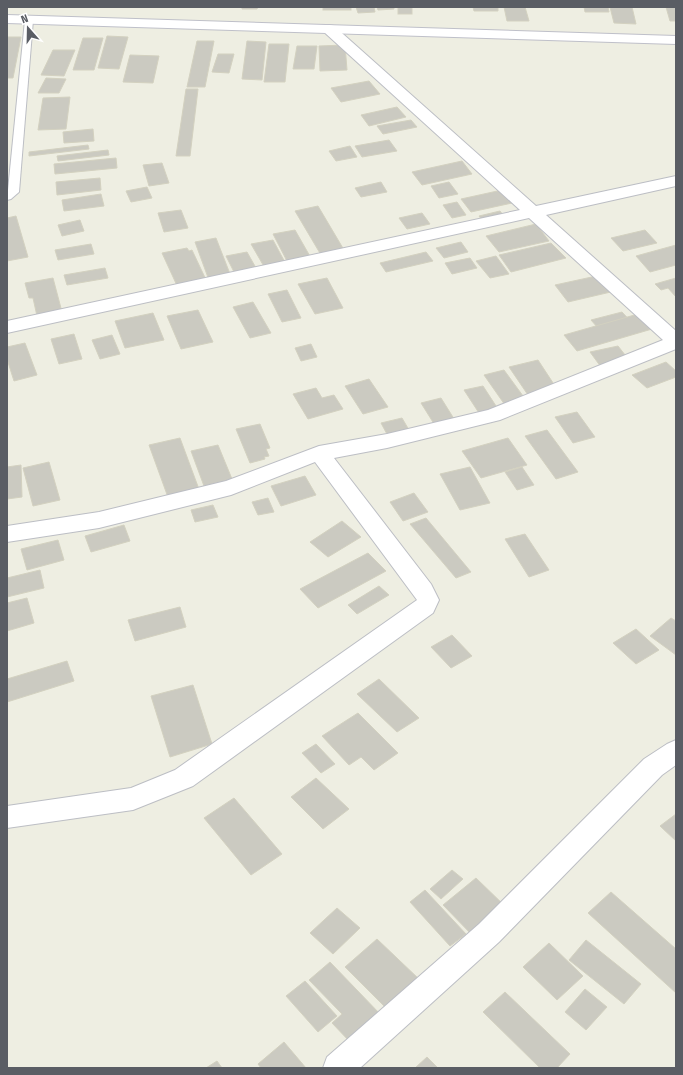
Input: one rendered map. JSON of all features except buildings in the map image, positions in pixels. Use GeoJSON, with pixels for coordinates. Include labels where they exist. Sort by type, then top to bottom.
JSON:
{"type":"FeatureCollection","features":[{"type":"Feature","properties":{"kind":"street"},"geometry":{"type":"LineString","coordinates":[[7,19],[676,40]]}},
{"type":"Feature","properties":{"kind":"street"},"geometry":{"type":"LineString","coordinates":[[7,534],[99,520],[231,487],[319,453],[387,441],[492,415],[676,341],[329,29]]}},
{"type":"Feature","properties":{"kind":"street"},"geometry":{"type":"LineString","coordinates":[[7,327],[676,181]]}},
{"type":"Feature","properties":{"kind":"street"},"geometry":{"type":"LineString","coordinates":[[7,817],[133,799],[184,778],[425,607],[428,600],[422,590],[319,453]]}},
{"type":"Feature","properties":{"kind":"street"},"geometry":{"type":"LineString","coordinates":[[338,1068],[489,933],[653,767],[676,751]]}},
{"type":"Feature","properties":{"kind":"lane"},"geometry":{"type":"LineString","coordinates":[[7,197],[14,192],[29,20]]}}]}
